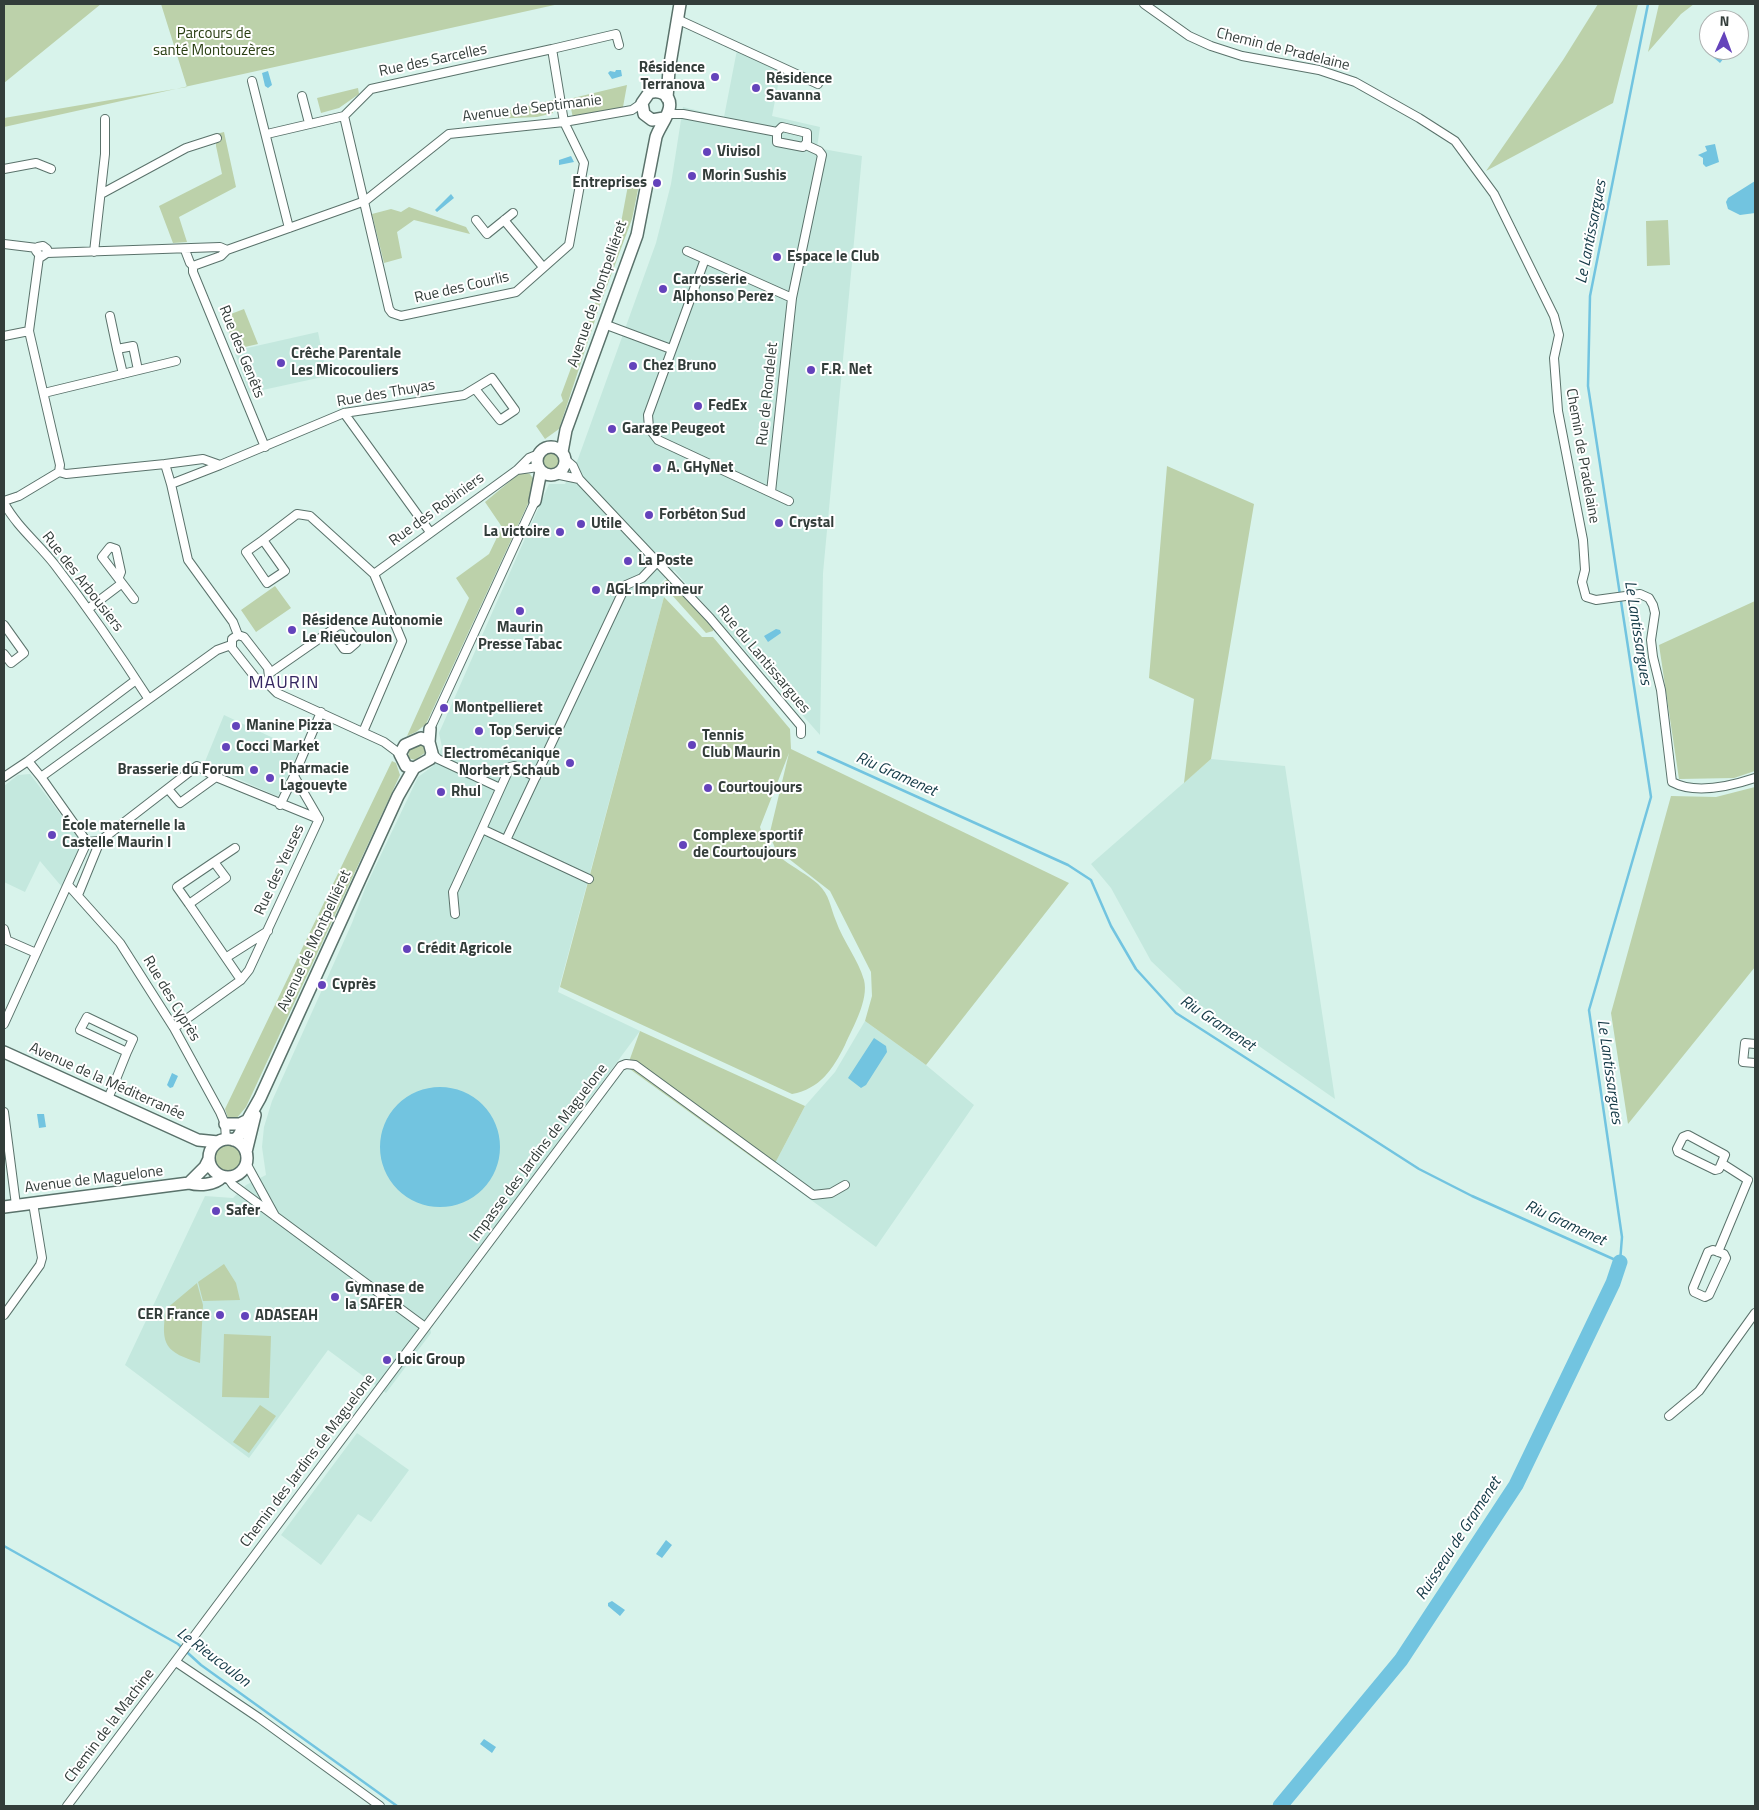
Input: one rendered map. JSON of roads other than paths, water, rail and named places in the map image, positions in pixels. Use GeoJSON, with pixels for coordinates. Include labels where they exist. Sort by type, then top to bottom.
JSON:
{"type":"FeatureCollection","features":[{"type":"Feature","properties":{"kind":"street","name":"Avenue de Montpelliéret"},"geometry":{"type":"LineString","coordinates":[[560,453],[566,430],[637,235],[656,137],[667,108],[669,70],[679,20],[680,4]]}},
{"type":"Feature","properties":{"kind":"street","name":"Chemin de Pradelaine"},"geometry":{"type":"LineString","coordinates":[[1144,4],[1189,36],[1211,46],[1242,56],[1319,70],[1355,82],[1419,118],[1455,141],[1494,194],[1554,316],[1558,335],[1554,358],[1558,411],[1583,540],[1586,570],[1582,582],[1586,597],[1596,600],[1640,594],[1649,598],[1653,605],[1655,613],[1651,640],[1660,690],[1672,782],[1682,788],[1718,787],[1755,778]]}},
{"type":"Feature","properties":{"kind":"street"},"geometry":{"type":"LineString","coordinates":[[679,20],[818,84]]}},
{"type":"Feature","properties":{"kind":"street","name":"Rue des Sarcelles"},"geometry":{"type":"LineString","coordinates":[[344,116],[371,89],[616,34],[619,45]]}},
{"type":"Feature","properties":{"kind":"street"},"geometry":{"type":"LineString","coordinates":[[552,49],[564,122]]}},
{"type":"Feature","properties":{"kind":"street","name":"Avenue de Montpelliéret"},"geometry":{"type":"LineString","coordinates":[[653,92],[669,70]]}},
{"type":"Feature","properties":{"kind":"street"},"geometry":{"type":"LineString","coordinates":[[252,80],[289,228]]}},
{"type":"Feature","properties":{"kind":"street"},"geometry":{"type":"LineString","coordinates":[[656,137],[644,112],[645,96],[653,92],[661,93],[667,108],[683,114],[777,132]]}},
{"type":"Feature","properties":{"kind":"street"},"geometry":{"type":"LineString","coordinates":[[302,96],[309,124]]}},
{"type":"Feature","properties":{"kind":"street"},"geometry":{"type":"LineString","coordinates":[[644,112],[656,120],[667,108]]}},
{"type":"Feature","properties":{"kind":"street","name":"Avenue de Septimanie"},"geometry":{"type":"LineString","coordinates":[[193,266],[221,256],[227,250],[365,201],[449,134],[564,122],[632,110],[644,112]]}},
{"type":"Feature","properties":{"kind":"street"},"geometry":{"type":"LineString","coordinates":[[267,134],[344,116],[365,201]]}},
{"type":"Feature","properties":{"kind":"street"},"geometry":{"type":"LineString","coordinates":[[94,252],[105,154],[105,119]]}},
{"type":"Feature","properties":{"kind":"street","name":"Rue des Courlis"},"geometry":{"type":"LineString","coordinates":[[365,201],[389,309],[396,314],[401,316],[516,292],[569,245],[584,163],[564,122]]}},
{"type":"Feature","properties":{"kind":"street"},"geometry":{"type":"LineString","coordinates":[[782,127],[807,133],[806,145],[803,147],[777,142],[777,132],[782,127]]}},
{"type":"Feature","properties":{"kind":"street"},"geometry":{"type":"LineString","coordinates":[[101,194],[186,148],[217,138]]}},
{"type":"Feature","properties":{"kind":"street","name":"Rue de Rondelet"},"geometry":{"type":"LineString","coordinates":[[771,492],[792,298],[822,155],[819,151],[806,145]]}},
{"type":"Feature","properties":{"kind":"street"},"geometry":{"type":"LineString","coordinates":[[4,169],[36,163],[51,169]]}},
{"type":"Feature","properties":{"kind":"street"},"geometry":{"type":"LineString","coordinates":[[476,220],[486,234],[513,213]]}},
{"type":"Feature","properties":{"kind":"street"},"geometry":{"type":"LineString","coordinates":[[504,220],[543,267]]}},
{"type":"Feature","properties":{"kind":"street"},"geometry":{"type":"LineString","coordinates":[[4,244],[38,252],[29,331],[60,465],[59,472]]}},
{"type":"Feature","properties":{"kind":"street","name":"Avenue de Septimanie"},"geometry":{"type":"LineString","coordinates":[[38,252],[44,257],[47,253],[220,248],[227,250]]}},
{"type":"Feature","properties":{"kind":"street"},"geometry":{"type":"LineString","coordinates":[[185,250],[193,266]]}},
{"type":"Feature","properties":{"kind":"street"},"geometry":{"type":"LineString","coordinates":[[687,252],[792,298]]}},
{"type":"Feature","properties":{"kind":"street"},"geometry":{"type":"LineString","coordinates":[[705,259],[670,349],[648,415],[649,428],[658,440],[789,501]]}},
{"type":"Feature","properties":{"kind":"street","name":"Rue des Genêts"},"geometry":{"type":"LineString","coordinates":[[193,266],[193,272],[265,447]]}},
{"type":"Feature","properties":{"kind":"street"},"geometry":{"type":"LineString","coordinates":[[110,316],[123,374]]}},
{"type":"Feature","properties":{"kind":"street"},"geometry":{"type":"LineString","coordinates":[[604,324],[670,349]]}},
{"type":"Feature","properties":{"kind":"street"},"geometry":{"type":"LineString","coordinates":[[4,336],[29,331]]}},
{"type":"Feature","properties":{"kind":"street"},"geometry":{"type":"LineString","coordinates":[[117,349],[133,346],[138,370]]}},
{"type":"Feature","properties":{"kind":"street"},"geometry":{"type":"LineString","coordinates":[[44,393],[176,361]]}},
{"type":"Feature","properties":{"kind":"street","name":"Rue des Thuyas"},"geometry":{"type":"LineString","coordinates":[[171,484],[344,413],[464,395],[476,390],[492,378],[515,410],[500,420],[476,390]]}},
{"type":"Feature","properties":{"kind":"street"},"geometry":{"type":"LineString","coordinates":[[344,413],[430,532]]}},
{"type":"Feature","properties":{"kind":"street"},"geometry":{"type":"LineString","coordinates":[[231,644],[258,681],[266,682],[278,692],[402,749],[425,740],[535,500],[546,472],[539,454],[545,448],[560,453],[561,470],[546,472]]}},
{"type":"Feature","properties":{"kind":"street","name":"Rue du Lantissargues"},"geometry":{"type":"LineString","coordinates":[[560,453],[573,466],[580,479],[710,618],[802,726],[801,734]]}},
{"type":"Feature","properties":{"kind":"street","name":"Rue des Robiniers"},"geometry":{"type":"LineString","coordinates":[[374,574],[517,470],[530,458],[539,454]]}},
{"type":"Feature","properties":{"kind":"street"},"geometry":{"type":"LineString","coordinates":[[4,502],[19,496],[59,472],[66,474],[203,459],[220,464]]}},
{"type":"Feature","properties":{"kind":"street"},"geometry":{"type":"LineString","coordinates":[[165,464],[188,560],[233,622],[238,636]]}},
{"type":"Feature","properties":{"kind":"street","name":"Rue des Robiniers"},"geometry":{"type":"LineString","coordinates":[[517,470],[546,472]]}},
{"type":"Feature","properties":{"kind":"street"},"geometry":{"type":"LineString","coordinates":[[546,472],[580,479]]}},
{"type":"Feature","properties":{"kind":"street","name":"Rue des Arbousiers"},"geometry":{"type":"LineString","coordinates":[[4,502],[10,514],[53,563],[88,609],[148,698]]}},
{"type":"Feature","properties":{"kind":"street"},"geometry":{"type":"LineString","coordinates":[[263,540],[284,571],[267,582],[246,552],[297,514],[310,516],[374,574],[402,641],[363,732]]}},
{"type":"Feature","properties":{"kind":"street"},"geometry":{"type":"LineString","coordinates":[[506,840],[626,585],[642,578],[658,561]]}},
{"type":"Feature","properties":{"kind":"street"},"geometry":{"type":"LineString","coordinates":[[88,609],[120,580],[134,599]]}},
{"type":"Feature","properties":{"kind":"street"},"geometry":{"type":"LineString","coordinates":[[4,625],[24,653],[11,663],[4,654]]}},
{"type":"Feature","properties":{"kind":"street"},"geometry":{"type":"LineString","coordinates":[[266,682],[270,673],[332,632]]}},
{"type":"Feature","properties":{"kind":"street"},"geometry":{"type":"LineString","coordinates":[[41,777],[148,698],[217,650],[231,644],[232,639],[238,636],[244,636],[270,673]]}},
{"type":"Feature","properties":{"kind":"street"},"geometry":{"type":"LineString","coordinates":[[4,777],[136,680]]}},
{"type":"Feature","properties":{"kind":"street"},"geometry":{"type":"LineString","coordinates":[[280,805],[321,712]]}},
{"type":"Feature","properties":{"kind":"street"},"geometry":{"type":"LineString","coordinates":[[425,740],[433,757],[500,788]]}},
{"type":"Feature","properties":{"kind":"street"},"geometry":{"type":"LineString","coordinates":[[402,749],[410,767],[433,757]]}},
{"type":"Feature","properties":{"kind":"street"},"geometry":{"type":"LineString","coordinates":[[28,761],[88,842]]}},
{"type":"Feature","properties":{"kind":"street"},"geometry":{"type":"LineString","coordinates":[[88,842],[100,840],[197,766],[216,777],[280,805],[319,819]]}},
{"type":"Feature","properties":{"kind":"street"},"geometry":{"type":"LineString","coordinates":[[455,914],[453,892],[510,767],[514,766],[536,777]]}},
{"type":"Feature","properties":{"kind":"street","name":"Avenue de Montpelliéret"},"geometry":{"type":"LineString","coordinates":[[226,1140],[248,1120],[260,1098],[410,767]]}},
{"type":"Feature","properties":{"kind":"street","name":"Rue des Yeuses"},"geometry":{"type":"LineString","coordinates":[[174,1028],[241,980],[249,970],[268,931],[319,819],[294,776]]}},
{"type":"Feature","properties":{"kind":"street"},"geometry":{"type":"LineString","coordinates":[[168,788],[180,803],[216,777]]}},
{"type":"Feature","properties":{"kind":"street"},"geometry":{"type":"LineString","coordinates":[[482,829],[589,879]]}},
{"type":"Feature","properties":{"kind":"street"},"geometry":{"type":"LineString","coordinates":[[78,895],[100,840]]}},
{"type":"Feature","properties":{"kind":"street"},"geometry":{"type":"LineString","coordinates":[[4,1024],[88,842]]}},
{"type":"Feature","properties":{"kind":"street"},"geometry":{"type":"LineString","coordinates":[[235,848],[177,887],[227,957],[241,980]]}},
{"type":"Feature","properties":{"kind":"street"},"geometry":{"type":"LineString","coordinates":[[189,904],[226,878],[214,862]]}},
{"type":"Feature","properties":{"kind":"street","name":"Rue des Cyprès"},"geometry":{"type":"LineString","coordinates":[[69,886],[120,943],[174,1028],[220,1112],[225,1124],[226,1140]]}},
{"type":"Feature","properties":{"kind":"street"},"geometry":{"type":"LineString","coordinates":[[4,929],[6,940],[36,953]]}},
{"type":"Feature","properties":{"kind":"street","name":"Rue des Yeuses"},"geometry":{"type":"LineString","coordinates":[[227,957],[268,931]]}},
{"type":"Feature","properties":{"kind":"street"},"geometry":{"type":"LineString","coordinates":[[108,1099],[134,1039],[87,1017],[80,1030],[127,1052]]}},
{"type":"Feature","properties":{"kind":"street"},"geometry":{"type":"LineString","coordinates":[[1755,1044],[1744,1043],[1743,1062],[1755,1063]]}},
{"type":"Feature","properties":{"kind":"street","name":"Avenue de la Méditerranée"},"geometry":{"type":"LineString","coordinates":[[4,1052],[198,1140],[226,1140]]}},
{"type":"Feature","properties":{"kind":"street","name":"Impasse des Jardins de Maguelone"},"geometry":{"type":"LineString","coordinates":[[425,1327],[621,1066],[626,1064],[635,1065],[813,1195],[831,1193],[845,1184]]}},
{"type":"Feature","properties":{"kind":"street","name":"Avenue de Montpelliéret"},"geometry":{"type":"LineString","coordinates":[[246,1158],[260,1098]]}},
{"type":"Feature","properties":{"kind":"street"},"geometry":{"type":"LineString","coordinates":[[4,1112],[16,1205]]}},
{"type":"Feature","properties":{"kind":"street"},"geometry":{"type":"LineString","coordinates":[[225,1124],[240,1124],[248,1120]]}},
{"type":"Feature","properties":{"kind":"street"},"geometry":{"type":"LineString","coordinates":[[1688,1135],[1725,1155],[1723,1164],[1719,1169],[1715,1170],[1678,1152],[1677,1149],[1683,1137],[1688,1135]]}},
{"type":"Feature","properties":{"kind":"street","name":"Avenue de la Méditerranée"},"geometry":{"type":"LineString","coordinates":[[198,1140],[209,1157]]}},
{"type":"Feature","properties":{"kind":"street"},"geometry":{"type":"LineString","coordinates":[[189,1184],[200,1172],[209,1157],[226,1140],[241,1144],[277,1220]]}},
{"type":"Feature","properties":{"kind":"street"},"geometry":{"type":"LineString","coordinates":[[209,1157],[211,1168],[225,1177],[277,1220],[425,1327]]}},
{"type":"Feature","properties":{"kind":"street"},"geometry":{"type":"LineString","coordinates":[[225,1177],[242,1172],[246,1158]]}},
{"type":"Feature","properties":{"kind":"street"},"geometry":{"type":"LineString","coordinates":[[1718,1252],[1752,1180],[1723,1164]]}},
{"type":"Feature","properties":{"kind":"street","name":"Avenue de Maguelone"},"geometry":{"type":"LineString","coordinates":[[4,1207],[210,1183],[225,1177]]}},
{"type":"Feature","properties":{"kind":"street"},"geometry":{"type":"LineString","coordinates":[[4,1315],[40,1265],[42,1258],[33,1203]]}},
{"type":"Feature","properties":{"kind":"street"},"geometry":{"type":"LineString","coordinates":[[1708,1252],[1718,1252],[1724,1254],[1726,1258],[1709,1295],[1705,1297],[1694,1292],[1693,1288],[1708,1252]]}},
{"type":"Feature","properties":{"kind":"street"},"geometry":{"type":"LineString","coordinates":[[1669,1416],[1699,1391],[1755,1313]]}},
{"type":"Feature","properties":{"kind":"street","name":"Chemin des Jardins de Maguelone"},"geometry":{"type":"LineString","coordinates":[[176,1662],[425,1327]]}},
{"type":"Feature","properties":{"kind":"street"},"geometry":{"type":"LineString","coordinates":[[176,1662],[259,1718],[380,1806]]}},
{"type":"Feature","properties":{"kind":"street","name":"Chemin de la Machine"},"geometry":{"type":"LineString","coordinates":[[67,1806],[176,1662]]}},
{"type":"Feature","properties":{"kind":"water"},"geometry":{"type":"Polygon","coordinates":[[[616,70],[621,70],[622,76],[612,79],[608,73],[610,71],[615,72],[616,70]]]}},
{"type":"Feature","properties":{"kind":"water"},"geometry":{"type":"Polygon","coordinates":[[[268,71],[272,85],[268,88],[265,86],[262,73],[268,71]]]}},
{"type":"Feature","properties":{"kind":"water"},"geometry":{"type":"Polygon","coordinates":[[[1715,144],[1719,162],[1706,167],[1703,164],[1703,158],[1698,155],[1707,151],[1705,146],[1715,144]]]}},
{"type":"Feature","properties":{"kind":"water"},"geometry":{"type":"Polygon","coordinates":[[[571,156],[574,162],[559,165],[559,160],[571,156]]]}},
{"type":"Feature","properties":{"kind":"water"},"geometry":{"type":"Polygon","coordinates":[[[1755,181],[1755,213],[1740,215],[1728,209],[1726,202],[1728,198],[1755,181]]]}},
{"type":"Feature","properties":{"kind":"water"},"geometry":{"type":"Polygon","coordinates":[[[451,194],[454,198],[437,212],[435,210],[451,194]]]}},
{"type":"Feature","properties":{"kind":"water"},"geometry":{"type":"Polygon","coordinates":[[[776,629],[780,630],[781,633],[768,642],[764,636],[776,629]]]}},
{"type":"Feature","properties":{"kind":"water"},"geometry":{"type":"Polygon","coordinates":[[[874,1038],[886,1046],[887,1052],[866,1085],[861,1088],[848,1078],[874,1038]]]}},
{"type":"Feature","properties":{"kind":"water"},"geometry":{"type":"Polygon","coordinates":[[[172,1073],[178,1076],[173,1087],[170,1088],[167,1085],[172,1073]]]}},
{"type":"Feature","properties":{"kind":"water"},"geometry":{"type":"Polygon","coordinates":[[[440,1087],[463,1091],[483,1104],[496,1124],[500,1147],[496,1170],[483,1190],[463,1203],[440,1207],[417,1203],[397,1190],[384,1170],[380,1147],[384,1124],[397,1104],[417,1091],[440,1087]]]}},
{"type":"Feature","properties":{"kind":"water"},"geometry":{"type":"Polygon","coordinates":[[[37,1114],[44,1114],[46,1127],[39,1128],[37,1114]]]}},
{"type":"Feature","properties":{"kind":"water"},"geometry":{"type":"Polygon","coordinates":[[[666,1540],[672,1545],[662,1558],[656,1554],[666,1540]]]}},
{"type":"Feature","properties":{"kind":"water"},"geometry":{"type":"Polygon","coordinates":[[[612,1601],[625,1610],[620,1616],[608,1606],[608,1603],[612,1601]]]}},
{"type":"Feature","properties":{"kind":"water"},"geometry":{"type":"Polygon","coordinates":[[[484,1739],[496,1747],[492,1753],[480,1744],[484,1739]]]}},
{"type":"Feature","properties":{"kind":"waterway","name":"Le Lantissargues"},"geometry":{"type":"LineString","coordinates":[[818,752],[1068,865],[1091,880],[1111,926],[1136,969],[1176,1013],[1419,1169],[1472,1196],[1620,1262],[1622,1237],[1589,1010],[1651,797],[1588,386],[1590,296],[1648,4]]}},
{"type":"Feature","properties":{"kind":"waterway","name":"Ruisseau de Gramenet"},"geometry":{"type":"LineString","coordinates":[[1280,1806],[1401,1660],[1516,1485],[1613,1283],[1620,1262]]}},
{"type":"Feature","properties":{"kind":"waterway","name":"Le Rieucoulon"},"geometry":{"type":"LineString","coordinates":[[4,1546],[178,1644],[201,1665],[397,1806]]}},
{"type":"Feature","properties":{"kind":"place","name":"Résidence Terranova"},"geometry":{"type":"Point","coordinates":[715,77]}},
{"type":"Feature","properties":{"kind":"place","name":"Résidence Savanna"},"geometry":{"type":"Point","coordinates":[756,88]}},
{"type":"Feature","properties":{"kind":"place","name":"Vivisol"},"geometry":{"type":"Point","coordinates":[707,152]}},
{"type":"Feature","properties":{"kind":"place","name":"Morin Sushis"},"geometry":{"type":"Point","coordinates":[692,176]}},
{"type":"Feature","properties":{"kind":"place","name":"Entreprises"},"geometry":{"type":"Point","coordinates":[657,183]}},
{"type":"Feature","properties":{"kind":"place","name":"Espace le Club"},"geometry":{"type":"Point","coordinates":[777,257]}},
{"type":"Feature","properties":{"kind":"place","name":"Carrosserie Alphonso Perez"},"geometry":{"type":"Point","coordinates":[663,289]}},
{"type":"Feature","properties":{"kind":"place","name":"Crêche Parentale Les Micocouliers"},"geometry":{"type":"Point","coordinates":[281,363]}},
{"type":"Feature","properties":{"kind":"place","name":"Chez Bruno"},"geometry":{"type":"Point","coordinates":[633,366]}},
{"type":"Feature","properties":{"kind":"place","name":"F.R. Net"},"geometry":{"type":"Point","coordinates":[811,370]}},
{"type":"Feature","properties":{"kind":"place","name":"FedEx"},"geometry":{"type":"Point","coordinates":[698,406]}},
{"type":"Feature","properties":{"kind":"place","name":"Garage Peugeot"},"geometry":{"type":"Point","coordinates":[612,429]}},
{"type":"Feature","properties":{"kind":"place","name":"A. GHyNet"},"geometry":{"type":"Point","coordinates":[657,468]}},
{"type":"Feature","properties":{"kind":"place","name":"Forbéton Sud"},"geometry":{"type":"Point","coordinates":[649,515]}},
{"type":"Feature","properties":{"kind":"place","name":"Crystal"},"geometry":{"type":"Point","coordinates":[779,523]}},
{"type":"Feature","properties":{"kind":"place","name":"Utile"},"geometry":{"type":"Point","coordinates":[581,524]}},
{"type":"Feature","properties":{"kind":"place","name":"La victoire"},"geometry":{"type":"Point","coordinates":[560,532]}},
{"type":"Feature","properties":{"kind":"place","name":"La Poste"},"geometry":{"type":"Point","coordinates":[628,561]}},
{"type":"Feature","properties":{"kind":"place","name":"AGL Imprimeur"},"geometry":{"type":"Point","coordinates":[596,590]}},
{"type":"Feature","properties":{"kind":"place","name":"Maurin Presse Tabac"},"geometry":{"type":"Point","coordinates":[520,611]}},
{"type":"Feature","properties":{"kind":"place","name":"Résidence Autonomie Le Rieucoulon"},"geometry":{"type":"Point","coordinates":[292,630]}},
{"type":"Feature","properties":{"kind":"place","name":"Montpellieret"},"geometry":{"type":"Point","coordinates":[444,708]}},
{"type":"Feature","properties":{"kind":"place","name":"Manine Pizza"},"geometry":{"type":"Point","coordinates":[236,726]}},
{"type":"Feature","properties":{"kind":"place","name":"Top Service"},"geometry":{"type":"Point","coordinates":[479,731]}},
{"type":"Feature","properties":{"kind":"place","name":"Tennis Club Maurin"},"geometry":{"type":"Point","coordinates":[692,745]}},
{"type":"Feature","properties":{"kind":"place","name":"Cocci Market"},"geometry":{"type":"Point","coordinates":[226,747]}},
{"type":"Feature","properties":{"kind":"place","name":"Electromécanique Norbert Schaub"},"geometry":{"type":"Point","coordinates":[570,763]}},
{"type":"Feature","properties":{"kind":"place","name":"Brasserie du Forum"},"geometry":{"type":"Point","coordinates":[254,770]}},
{"type":"Feature","properties":{"kind":"place","name":"Pharmacie Lagoueyte"},"geometry":{"type":"Point","coordinates":[270,778]}},
{"type":"Feature","properties":{"kind":"place","name":"Courtoujours"},"geometry":{"type":"Point","coordinates":[708,788]}},
{"type":"Feature","properties":{"kind":"place","name":"Rhul"},"geometry":{"type":"Point","coordinates":[441,792]}},
{"type":"Feature","properties":{"kind":"place","name":"École maternelle la Castelle Maurin I"},"geometry":{"type":"Point","coordinates":[52,835]}},
{"type":"Feature","properties":{"kind":"place","name":"Complexe sportif de Courtoujours"},"geometry":{"type":"Point","coordinates":[683,845]}},
{"type":"Feature","properties":{"kind":"place","name":"Crédit Agricole"},"geometry":{"type":"Point","coordinates":[407,949]}},
{"type":"Feature","properties":{"kind":"place","name":"Cyprès"},"geometry":{"type":"Point","coordinates":[322,985]}},
{"type":"Feature","properties":{"kind":"place","name":"Safer"},"geometry":{"type":"Point","coordinates":[216,1211]}},
{"type":"Feature","properties":{"kind":"place","name":"Gymnase de la SAFER"},"geometry":{"type":"Point","coordinates":[335,1297]}},
{"type":"Feature","properties":{"kind":"place","name":"CER France"},"geometry":{"type":"Point","coordinates":[220,1315]}},
{"type":"Feature","properties":{"kind":"place","name":"ADASEAH"},"geometry":{"type":"Point","coordinates":[245,1316]}},
{"type":"Feature","properties":{"kind":"place","name":"Loic Group"},"geometry":{"type":"Point","coordinates":[387,1360]}},
{"type":"Feature","properties":{"kind":"district","name":"MAURIN"},"geometry":{"type":"Point","coordinates":[284,684]}},
{"type":"Feature","properties":{"kind":"park label","name":"Parcours de santé Montouzères"},"geometry":{"type":"Point","coordinates":[214,42]}},
{"type":"Feature","properties":{"kind":"water label","name":"Riu Gramenet"},"geometry":{"type":"Point","coordinates":[896,775]}},
{"type":"Feature","properties":{"kind":"water label","name":"Riu Gramenet"},"geometry":{"type":"Point","coordinates":[1217,1024]}},
{"type":"Feature","properties":{"kind":"water label","name":"Riu Gramenet"},"geometry":{"type":"Point","coordinates":[1565,1224]}}]}
